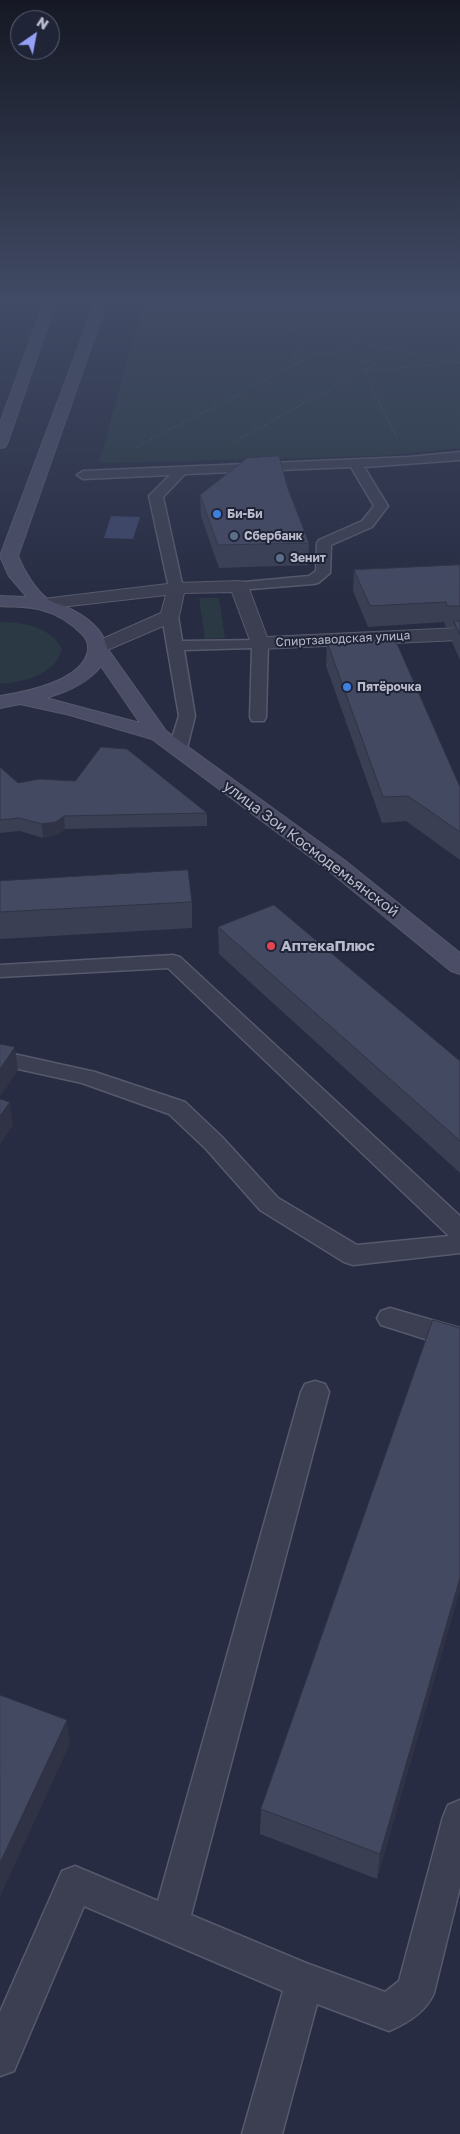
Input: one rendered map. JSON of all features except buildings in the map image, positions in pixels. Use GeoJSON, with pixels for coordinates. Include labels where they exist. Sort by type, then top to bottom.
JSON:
{"type":"FeatureCollection","features":[{"type":"Feature","properties":{"kind":"main road"},"geometry":{"type":"LineString","coordinates":[[0,444],[14,405]]}},
{"type":"Feature","properties":{"kind":"main road"},"geometry":{"type":"LineString","coordinates":[[43,604],[18,576],[9,556],[64,405]]}},
{"type":"Feature","properties":{"kind":"main road"},"geometry":{"type":"LineString","coordinates":[[0,601],[43,604]]}},
{"type":"Feature","properties":{"kind":"main road","name":"улица Зои Космодемьянской"},"geometry":{"type":"LineString","coordinates":[[43,604],[82,623],[96,640],[98,648],[159,735]]}},
{"type":"Feature","properties":{"kind":"main road"},"geometry":{"type":"LineString","coordinates":[[0,702],[20,700],[51,691],[74,678],[90,665],[96,657],[98,648]]}},
{"type":"Feature","properties":{"kind":"main road","name":"улица Зои Космодемьянской"},"geometry":{"type":"LineString","coordinates":[[20,700],[64,707],[159,735],[336,866],[460,966]]}},
{"type":"Feature","properties":{"kind":"street"},"geometry":{"type":"LineString","coordinates":[[43,604],[176,588],[239,586]]}},
{"type":"Feature","properties":{"kind":"street","name":"Спиртзаводская улица"},"geometry":{"type":"LineString","coordinates":[[239,586],[260,643],[460,634]]}},
{"type":"Feature","properties":{"kind":"street"},"geometry":{"type":"LineString","coordinates":[[98,648],[170,616],[176,588]]}},
{"type":"Feature","properties":{"kind":"lane"},"geometry":{"type":"LineString","coordinates":[[83,475],[409,461],[460,456]]}},
{"type":"Feature","properties":{"kind":"lane"},"geometry":{"type":"LineString","coordinates":[[239,586],[313,580],[323,573],[324,543],[367,524],[381,506],[355,463]]}},
{"type":"Feature","properties":{"kind":"lane"},"geometry":{"type":"LineString","coordinates":[[176,588],[156,496],[182,470]]}},
{"type":"Feature","properties":{"kind":"lane"},"geometry":{"type":"LineString","coordinates":[[170,616],[187,716],[178,748]]}},
{"type":"Feature","properties":{"kind":"lane"},"geometry":{"type":"LineString","coordinates":[[176,646],[260,643],[258,717]]}},
{"type":"Feature","properties":{"kind":"lane"},"geometry":{"type":"LineString","coordinates":[[0,971],[173,961],[460,1231]]}},
{"type":"Feature","properties":{"kind":"lane"},"geometry":{"type":"LineString","coordinates":[[0,1058],[87,1077],[177,1108],[214,1143],[269,1204],[354,1255],[460,1244]]}},
{"type":"Feature","properties":{"kind":"lane"},"geometry":{"type":"LineString","coordinates":[[390,1318],[460,1339]]}},
{"type":"Feature","properties":{"kind":"lane"},"geometry":{"type":"LineString","coordinates":[[170,1924],[315,1392]]}},
{"type":"Feature","properties":{"kind":"lane"},"geometry":{"type":"LineString","coordinates":[[0,2057],[76,1884],[305,1981],[389,2012],[415,1993],[460,1821]]}},
{"type":"Feature","properties":{"kind":"lane"},"geometry":{"type":"LineString","coordinates":[[262,2134],[305,1981]]}},
{"type":"Feature","properties":{"kind":"path"},"geometry":{"type":"LineString","coordinates":[[136,447],[218,405]]}},
{"type":"Feature","properties":{"kind":"path"},"geometry":{"type":"LineString","coordinates":[[182,470],[302,405]]}},
{"type":"Feature","properties":{"kind":"path"},"geometry":{"type":"LineString","coordinates":[[381,405],[409,461]]}},
{"type":"Feature","properties":{"kind":"shaded area"},"geometry":{"type":"Polygon","coordinates":[[[115,405],[460,405],[460,448],[379,456],[99,463],[115,405]]]}},
{"type":"Feature","properties":{"kind":"shaded area"},"geometry":{"type":"Polygon","coordinates":[[[199,598],[219,598],[225,638],[205,639],[199,598]]]}},
{"type":"Feature","properties":{"kind":"shaded area"},"geometry":{"type":"Polygon","coordinates":[[[0,622],[18,623],[44,631],[62,649],[58,658],[46,671],[37,676],[0,684],[0,622]]]}},
{"type":"Feature","properties":{"kind":"water"},"geometry":{"type":"Polygon","coordinates":[[[111,516],[140,517],[133,539],[104,538],[111,516]]]}},
{"type":"Feature","properties":{"kind":"place","name":"Би-Би"},"geometry":{"type":"Point","coordinates":[217,514]}},
{"type":"Feature","properties":{"kind":"place","name":"Сбербанк"},"geometry":{"type":"Point","coordinates":[234,536]}},
{"type":"Feature","properties":{"kind":"place","name":"Зенит"},"geometry":{"type":"Point","coordinates":[280,558]}},
{"type":"Feature","properties":{"kind":"place","name":"Пятёрочка"},"geometry":{"type":"Point","coordinates":[347,687]}},
{"type":"Feature","properties":{"kind":"place","name":"АптекаПлюс"},"geometry":{"type":"Point","coordinates":[271,946]}}]}
